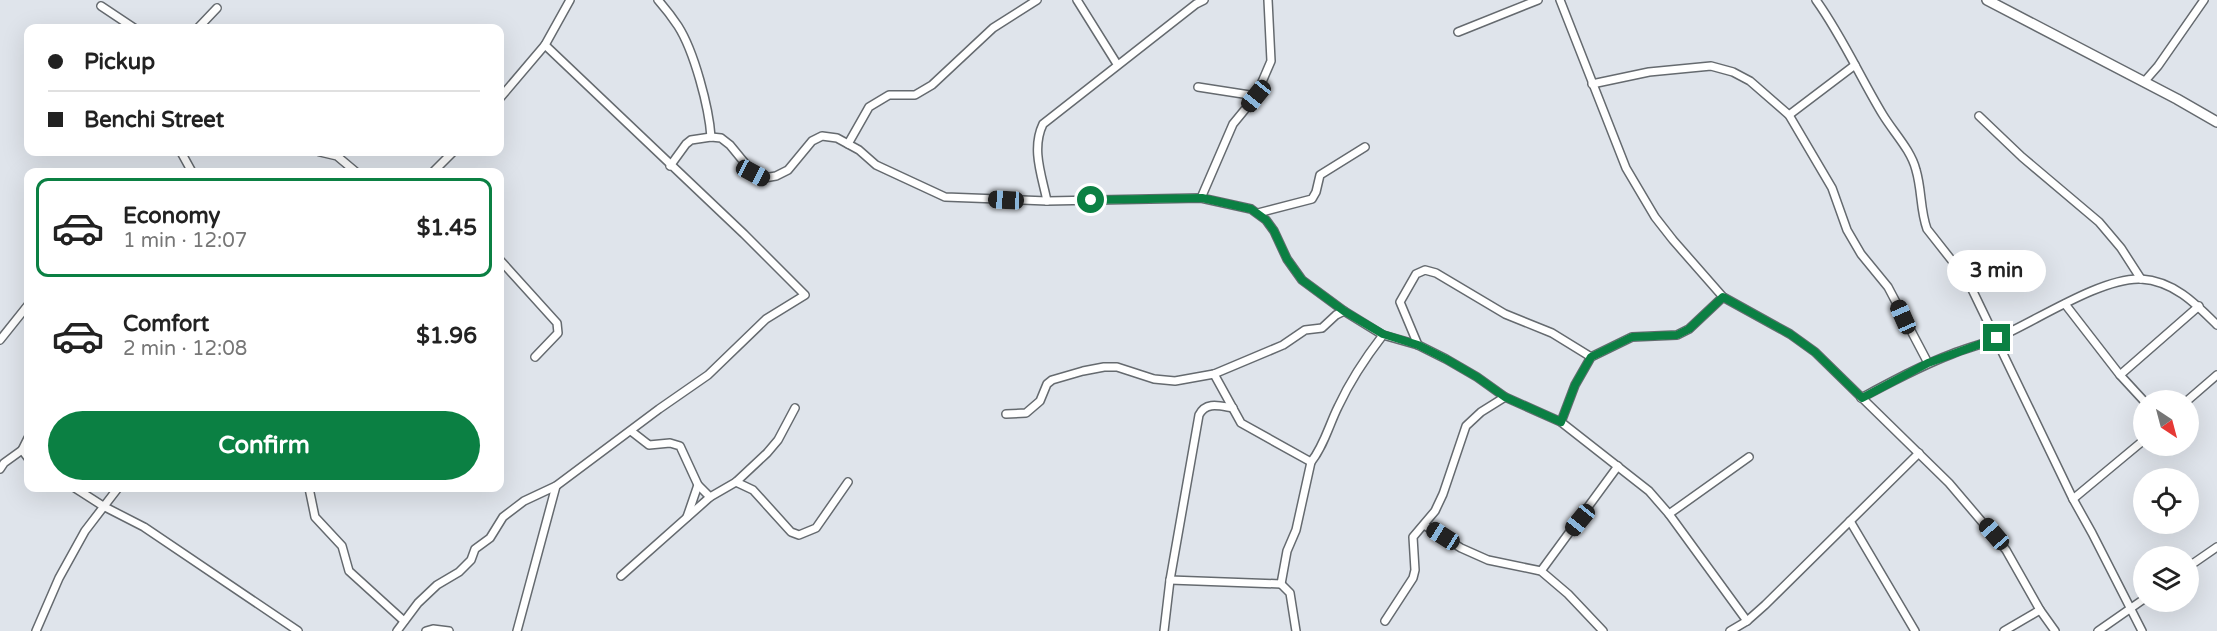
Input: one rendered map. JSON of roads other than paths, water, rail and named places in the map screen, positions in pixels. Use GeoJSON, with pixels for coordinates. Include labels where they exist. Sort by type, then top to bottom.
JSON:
{"type":"FeatureCollection","features":[{"type":"Feature","properties":{"kind":"main road"},"geometry":{"type":"LineString","coordinates":[[1987,0],[2217,122]]}},
{"type":"Feature","properties":{"kind":"street"},"geometry":{"type":"LineString","coordinates":[[504,93],[545,45],[570,0]]}},
{"type":"Feature","properties":{"kind":"street"},"geometry":{"type":"LineString","coordinates":[[658,0],[679,27],[690,52],[710,115],[711,137]]}},
{"type":"Feature","properties":{"kind":"street"},"geometry":{"type":"LineString","coordinates":[[848,144],[869,107],[889,95],[915,95],[932,85],[993,28],[1037,0]]}},
{"type":"Feature","properties":{"kind":"street"},"geometry":{"type":"LineString","coordinates":[[1077,0],[1117,64]]}},
{"type":"Feature","properties":{"kind":"street"},"geometry":{"type":"LineString","coordinates":[[1047,201],[1038,159],[1039,132],[1043,124],[1117,64],[1204,0]]}},
{"type":"Feature","properties":{"kind":"street"},"geometry":{"type":"LineString","coordinates":[[1202,198],[1233,124],[1256,96],[1270,61],[1268,0]]}},
{"type":"Feature","properties":{"kind":"street"},"geometry":{"type":"LineString","coordinates":[[1458,32],[1538,0]]}},
{"type":"Feature","properties":{"kind":"street"},"geometry":{"type":"LineString","coordinates":[[1560,0],[1626,168],[1638,192],[1673,240],[1723,297],[1790,334],[1815,352],[1949,483],[1994,534],[2022,575],[2055,631]]}},
{"type":"Feature","properties":{"kind":"street"},"geometry":{"type":"LineString","coordinates":[[1816,0],[1829,17],[1884,117],[1912,160],[1917,171],[1923,220],[1927,229],[1968,281],[2073,499],[2142,631]]}},
{"type":"Feature","properties":{"kind":"street"},"geometry":{"type":"LineString","coordinates":[[2144,82],[2158,66],[2204,0]]}},
{"type":"Feature","properties":{"kind":"street"},"geometry":{"type":"LineString","coordinates":[[101,6],[128,24]]}},
{"type":"Feature","properties":{"kind":"street"},"geometry":{"type":"LineString","coordinates":[[202,24],[217,8]]}},
{"type":"Feature","properties":{"kind":"street"},"geometry":{"type":"LineString","coordinates":[[397,631],[418,603],[437,585],[459,572],[471,560],[475,549],[490,538],[503,517],[524,501],[556,486],[708,375],[766,319],[805,295],[545,45]]}},
{"type":"Feature","properties":{"kind":"street"},"geometry":{"type":"LineString","coordinates":[[1789,115],[1855,65]]}},
{"type":"Feature","properties":{"kind":"street"},"geometry":{"type":"LineString","coordinates":[[1592,84],[1649,72],[1711,66],[1742,75],[1789,115],[1832,188],[1847,230],[1861,254],[1888,287],[1928,363]]}},
{"type":"Feature","properties":{"kind":"street"},"geometry":{"type":"LineString","coordinates":[[1198,87],[1256,96]]}},
{"type":"Feature","properties":{"kind":"street"},"geometry":{"type":"LineString","coordinates":[[1979,116],[2022,157],[2098,222],[2121,248],[2141,279]]}},
{"type":"Feature","properties":{"kind":"street"},"geometry":{"type":"LineString","coordinates":[[670,166],[691,140],[711,137],[721,138],[730,145],[753,173],[764,178],[776,176],[788,170],[812,141],[822,136],[837,138],[859,150],[876,165],[945,196],[1047,201],[1202,198],[1251,209],[1258,213],[1274,231],[1287,259],[1302,280],[1344,311],[1383,334],[1418,345],[1477,377],[1505,397],[1561,422],[1649,491],[1669,514],[1747,621]]}},
{"type":"Feature","properties":{"kind":"street"},"geometry":{"type":"LineString","coordinates":[[1258,213],[1312,200],[1320,175],[1365,147]]}},
{"type":"Feature","properties":{"kind":"street"},"geometry":{"type":"LineString","coordinates":[[337,156],[351,168]]}},
{"type":"Feature","properties":{"kind":"street"},"geometry":{"type":"LineString","coordinates":[[438,168],[449,156]]}},
{"type":"Feature","properties":{"kind":"street"},"geometry":{"type":"LineString","coordinates":[[504,264],[557,323],[558,333],[534,357]]}},
{"type":"Feature","properties":{"kind":"street"},"geometry":{"type":"LineString","coordinates":[[1418,345],[1400,302],[1416,274],[1425,270],[1436,273],[1505,314],[1552,333],[1591,357]]}},
{"type":"Feature","properties":{"kind":"street"},"geometry":{"type":"LineString","coordinates":[[1862,398],[1928,363],[1997,338],[2065,304],[2121,281],[2141,279],[2175,289],[2199,306],[2217,325]]}},
{"type":"Feature","properties":{"kind":"street"},"geometry":{"type":"LineString","coordinates":[[1561,422],[1575,385],[1591,357],[1632,337],[1677,335],[1689,329],[1723,297]]}},
{"type":"Feature","properties":{"kind":"street"},"geometry":{"type":"LineString","coordinates":[[2065,304],[2134,390]]}},
{"type":"Feature","properties":{"kind":"street"},"geometry":{"type":"LineString","coordinates":[[2120,375],[2199,306]]}},
{"type":"Feature","properties":{"kind":"street"},"geometry":{"type":"LineString","coordinates":[[0,340],[24,310]]}},
{"type":"Feature","properties":{"kind":"street"},"geometry":{"type":"LineString","coordinates":[[1006,414],[1026,413],[1032,410],[1040,401],[1047,384],[1052,380],[1083,371],[1117,367],[1154,379],[1175,381],[1214,374],[1283,345],[1305,330],[1322,328],[1344,311]]}},
{"type":"Feature","properties":{"kind":"street"},"geometry":{"type":"LineString","coordinates":[[1281,584],[1287,551],[1296,530],[1311,462],[1317,454],[1338,405],[1383,334]]}},
{"type":"Feature","properties":{"kind":"street"},"geometry":{"type":"LineString","coordinates":[[1214,374],[1241,423],[1311,462]]}},
{"type":"Feature","properties":{"kind":"street"},"geometry":{"type":"LineString","coordinates":[[2199,391],[2217,375]]}},
{"type":"Feature","properties":{"kind":"street"},"geometry":{"type":"LineString","coordinates":[[1385,621],[1413,578],[1415,570],[1413,537],[1435,511],[1466,426],[1481,412],[1505,397]]}},
{"type":"Feature","properties":{"kind":"street"},"geometry":{"type":"LineString","coordinates":[[1164,631],[1170,580],[1200,415],[1202,410],[1212,405],[1233,408]]}},
{"type":"Feature","properties":{"kind":"street"},"geometry":{"type":"LineString","coordinates":[[621,576],[710,496],[736,482],[767,453],[778,440],[795,408]]}},
{"type":"Feature","properties":{"kind":"street"},"geometry":{"type":"LineString","coordinates":[[631,431],[649,445],[670,443],[680,446],[698,485],[710,496]]}},
{"type":"Feature","properties":{"kind":"street"},"geometry":{"type":"LineString","coordinates":[[0,469],[24,446]]}},
{"type":"Feature","properties":{"kind":"street"},"geometry":{"type":"LineString","coordinates":[[2073,499],[2133,449]]}},
{"type":"Feature","properties":{"kind":"street"},"geometry":{"type":"LineString","coordinates":[[1730,631],[1747,621],[1919,453]]}},
{"type":"Feature","properties":{"kind":"street"},"geometry":{"type":"LineString","coordinates":[[1669,514],[1749,457]]}},
{"type":"Feature","properties":{"kind":"street"},"geometry":{"type":"LineString","coordinates":[[1541,571],[1618,466]]}},
{"type":"Feature","properties":{"kind":"street"},"geometry":{"type":"LineString","coordinates":[[736,482],[753,490],[791,531],[799,535],[816,528],[848,482]]}},
{"type":"Feature","properties":{"kind":"street"},"geometry":{"type":"LineString","coordinates":[[686,518],[698,485]]}},
{"type":"Feature","properties":{"kind":"street"},"geometry":{"type":"LineString","coordinates":[[517,631],[556,486]]}},
{"type":"Feature","properties":{"kind":"street"},"geometry":{"type":"LineString","coordinates":[[81,492],[144,527],[298,631]]}},
{"type":"Feature","properties":{"kind":"street"},"geometry":{"type":"LineString","coordinates":[[36,631],[59,579],[85,531],[115,492]]}},
{"type":"Feature","properties":{"kind":"street"},"geometry":{"type":"LineString","coordinates":[[310,492],[315,517],[342,546],[349,571],[404,621]]}},
{"type":"Feature","properties":{"kind":"street"},"geometry":{"type":"LineString","coordinates":[[1850,521],[1915,631]]}},
{"type":"Feature","properties":{"kind":"street"},"geometry":{"type":"LineString","coordinates":[[1424,525],[1461,548],[1488,560],[1541,571],[1569,594],[1603,631]]}},
{"type":"Feature","properties":{"kind":"street"},"geometry":{"type":"LineString","coordinates":[[2199,559],[2217,547]]}},
{"type":"Feature","properties":{"kind":"street"},"geometry":{"type":"LineString","coordinates":[[1170,580],[1281,584],[1290,593],[1296,631]]}},
{"type":"Feature","properties":{"kind":"street"},"geometry":{"type":"LineString","coordinates":[[2098,631],[2131,608]]}},
{"type":"Feature","properties":{"kind":"street"},"geometry":{"type":"LineString","coordinates":[[2004,631],[2040,609]]}},
{"type":"Feature","properties":{"kind":"street"},"geometry":{"type":"LineString","coordinates":[[426,631],[433,629],[449,631]]}}]}
